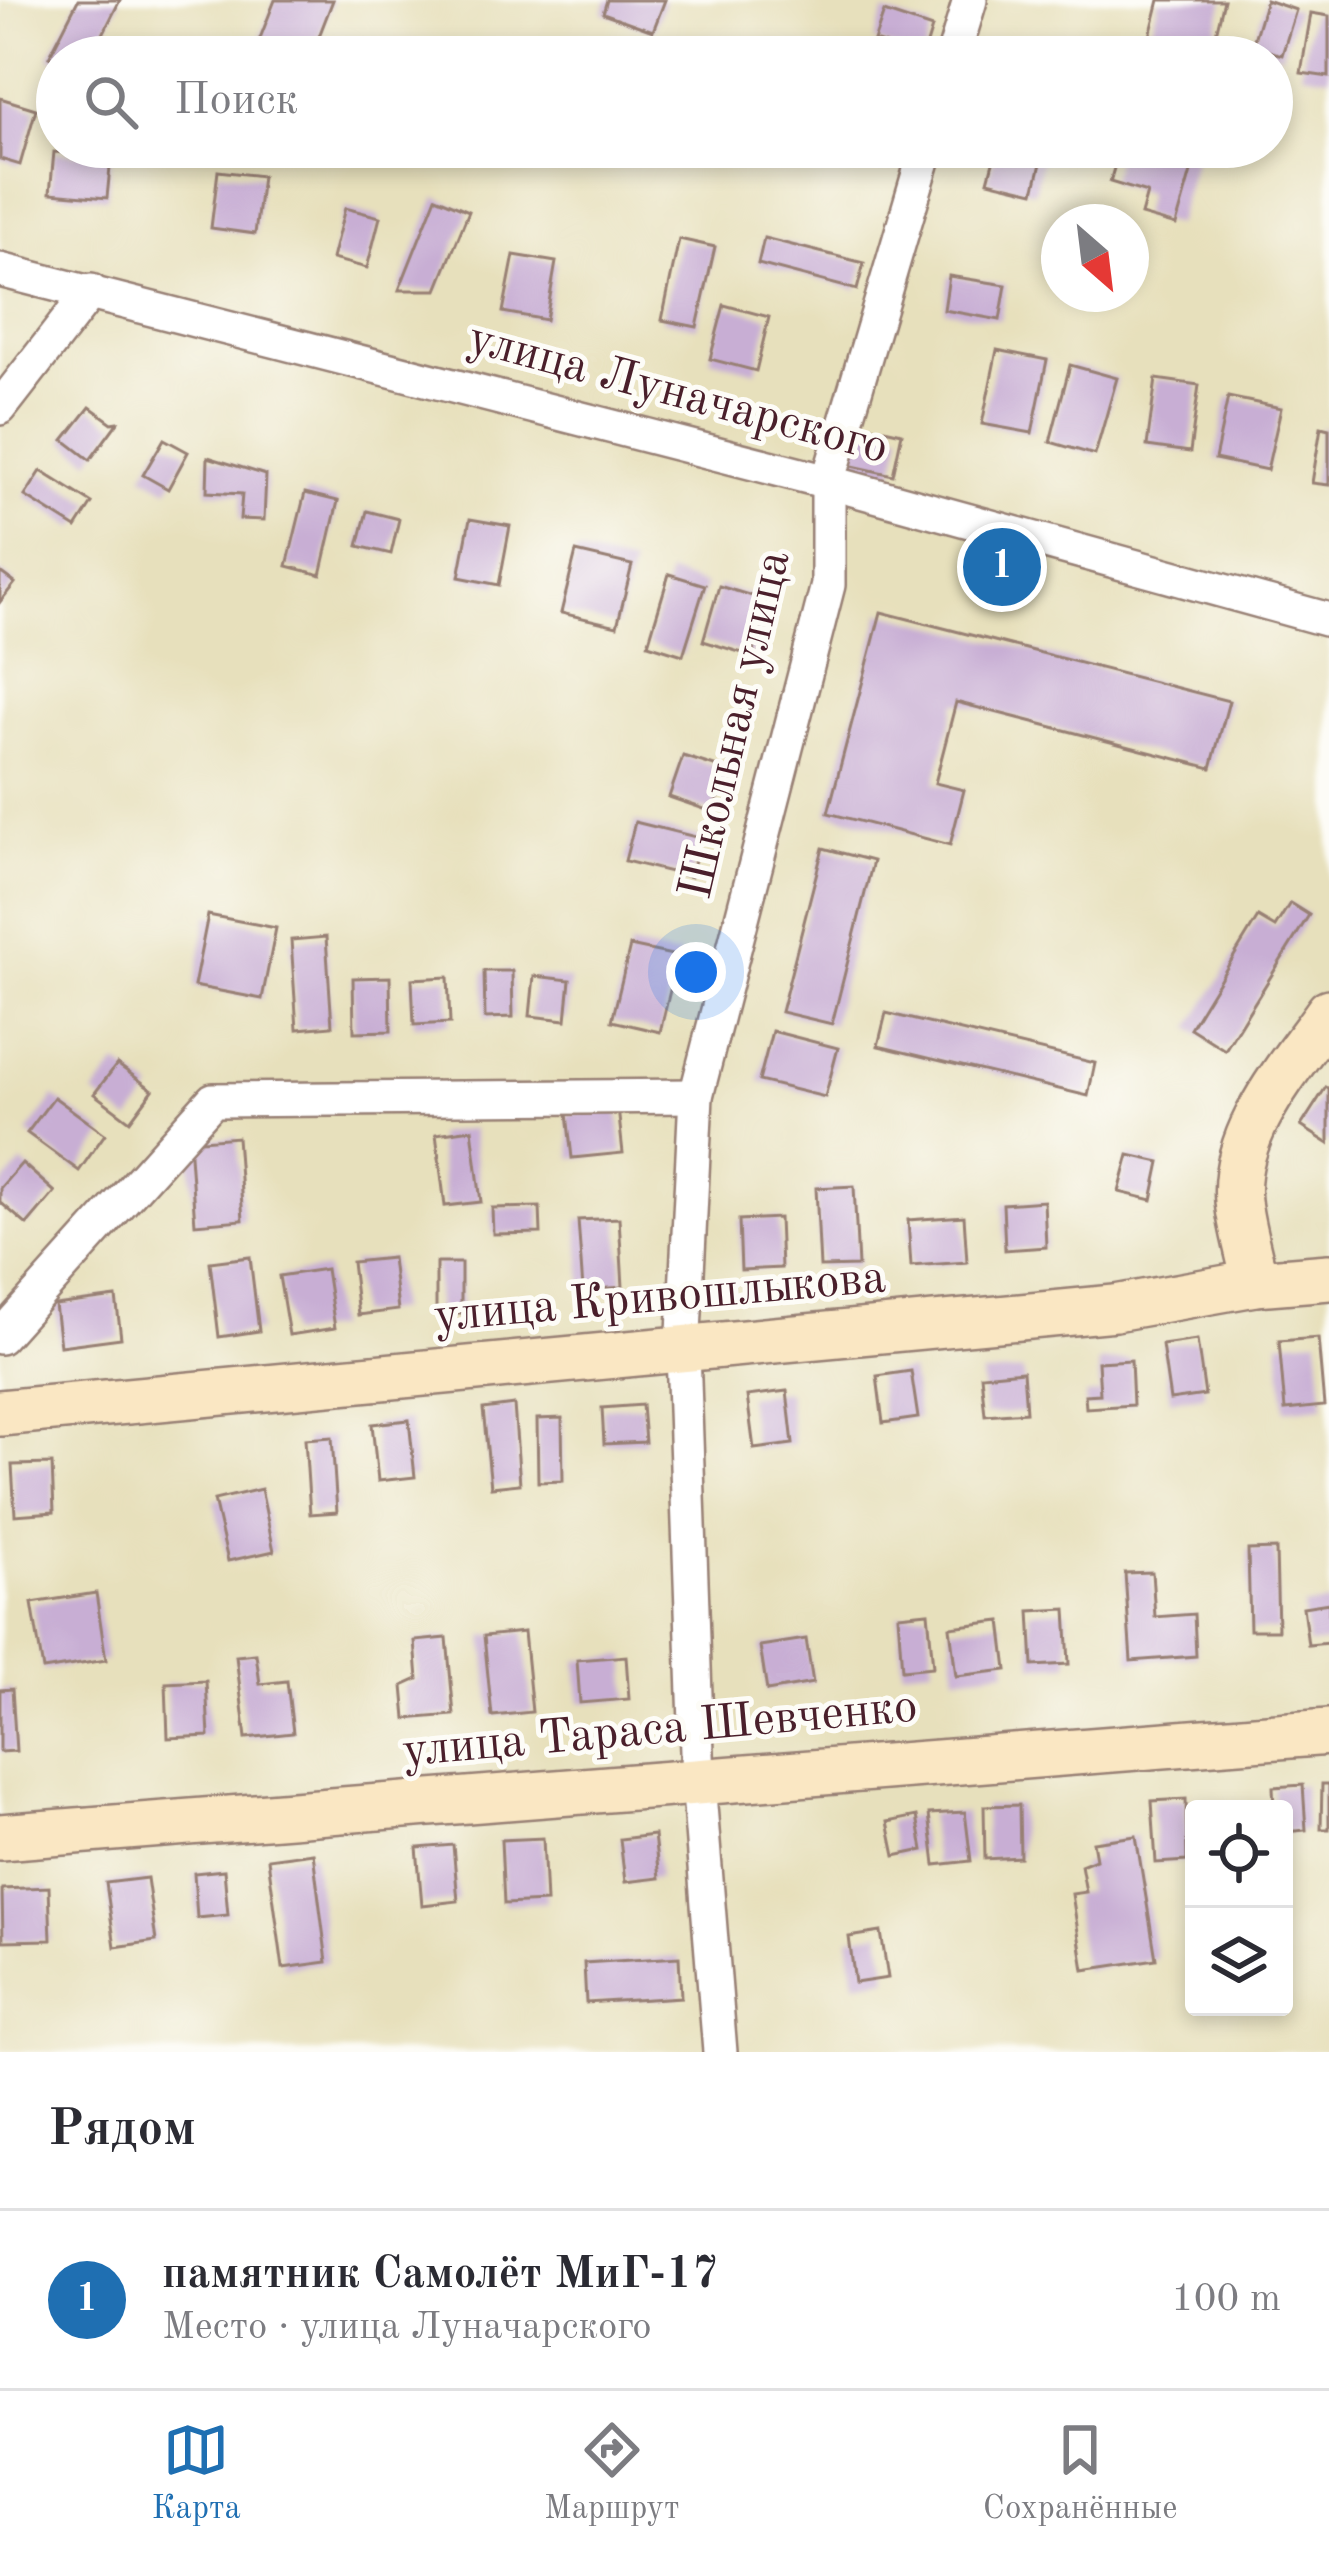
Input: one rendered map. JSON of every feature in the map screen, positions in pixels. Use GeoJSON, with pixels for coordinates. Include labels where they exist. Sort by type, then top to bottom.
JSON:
{"type":"FeatureCollection","features":[{"type":"Feature","properties":{"kind":"street"},"geometry":{"type":"LineString","coordinates":[[959,36],[970,0]]}},
{"type":"Feature","properties":{"kind":"street","name":"Школьная улица"},"geometry":{"type":"LineString","coordinates":[[720,2052],[698,1781],[683,1352],[696,1096],[828,585],[828,482],[921,168]]}},
{"type":"Feature","properties":{"kind":"street","name":"улица Луначарского"},"geometry":{"type":"LineString","coordinates":[[0,270],[828,482],[1329,620]]}},
{"type":"Feature","properties":{"kind":"street"},"geometry":{"type":"LineString","coordinates":[[0,408],[91,291]]}},
{"type":"Feature","properties":{"kind":"street"},"geometry":{"type":"LineString","coordinates":[[1255,1283],[1238,1198],[1241,1166],[1252,1130],[1274,1091],[1329,1012]]}},
{"type":"Feature","properties":{"kind":"street"},"geometry":{"type":"LineString","coordinates":[[0,1337],[213,1100],[696,1096]]}},
{"type":"Feature","properties":{"kind":"street","name":"улица Кривошлыкова"},"geometry":{"type":"LineString","coordinates":[[0,1413],[1115,1308],[1255,1283],[1329,1277]]}},
{"type":"Feature","properties":{"kind":"street","name":"улица Тараса Шевченко"},"geometry":{"type":"LineString","coordinates":[[0,1838],[1329,1732]]}},
{"type":"Feature","properties":{"kind":"building"},"geometry":{"type":"Polygon","coordinates":[[[78,0],[120,0],[102,36],[60,36],[78,0]]]}},
{"type":"Feature","properties":{"kind":"building"},"geometry":{"type":"Polygon","coordinates":[[[275,0],[333,0],[319,36],[261,36],[275,0]]]}},
{"type":"Feature","properties":{"kind":"building"},"geometry":{"type":"Polygon","coordinates":[[[607,0],[665,0],[653,31],[603,13],[607,0]]]}},
{"type":"Feature","properties":{"kind":"building"},"geometry":{"type":"Polygon","coordinates":[[[1159,0],[1224,0],[1215,36],[1150,36],[1159,0]]]}},
{"type":"Feature","properties":{"kind":"building"},"geometry":{"type":"Polygon","coordinates":[[[1266,0],[1296,10],[1288,36],[1255,36],[1266,0]]]}},
{"type":"Feature","properties":{"kind":"building"},"geometry":{"type":"Polygon","coordinates":[[[884,12],[932,28],[930,36],[876,36],[884,12]]]}},
{"type":"Feature","properties":{"kind":"building"},"geometry":{"type":"Polygon","coordinates":[[[1311,13],[1329,16],[1329,77],[1301,73],[1311,13]]]}},
{"type":"Feature","properties":{"kind":"building"},"geometry":{"type":"Polygon","coordinates":[[[0,98],[36,109],[20,165],[0,159],[0,98]]]}},
{"type":"Feature","properties":{"kind":"building"},"geometry":{"type":"Polygon","coordinates":[[[52,168],[110,168],[107,198],[50,193],[52,168]]]}},
{"type":"Feature","properties":{"kind":"building"},"geometry":{"type":"Polygon","coordinates":[[[991,168],[1040,168],[1034,192],[988,181],[991,168]]]}},
{"type":"Feature","properties":{"kind":"building"},"geometry":{"type":"Polygon","coordinates":[[[1114,168],[1192,168],[1176,225],[1149,217],[1149,204],[1144,204],[1147,193],[1110,182],[1114,168]]]}},
{"type":"Feature","properties":{"kind":"building"},"geometry":{"type":"Polygon","coordinates":[[[218,171],[262,176],[255,234],[211,228],[218,171]]]}},
{"type":"Feature","properties":{"kind":"building"},"geometry":{"type":"Polygon","coordinates":[[[436,197],[469,211],[437,290],[399,290],[436,197]]]}},
{"type":"Feature","properties":{"kind":"building"},"geometry":{"type":"Polygon","coordinates":[[[345,208],[380,217],[367,268],[332,259],[345,208]]]}},
{"type":"Feature","properties":{"kind":"building"},"geometry":{"type":"Polygon","coordinates":[[[764,238],[864,263],[857,290],[758,264],[764,238]]]}},
{"type":"Feature","properties":{"kind":"building"},"geometry":{"type":"Polygon","coordinates":[[[679,239],[715,247],[697,327],[662,320],[679,239]]]}},
{"type":"Feature","properties":{"kind":"building"},"geometry":{"type":"Polygon","coordinates":[[[514,255],[556,262],[546,320],[503,312],[514,255]]]}},
{"type":"Feature","properties":{"kind":"building"},"geometry":{"type":"Polygon","coordinates":[[[949,276],[1006,285],[1000,320],[944,310],[949,276]]]}},
{"type":"Feature","properties":{"kind":"building"},"geometry":{"type":"Polygon","coordinates":[[[724,305],[769,317],[756,371],[710,359],[724,305]]]}},
{"type":"Feature","properties":{"kind":"building"},"geometry":{"type":"Polygon","coordinates":[[[997,350],[1047,360],[1032,433],[982,424],[997,350]]]}},
{"type":"Feature","properties":{"kind":"building"},"geometry":{"type":"Polygon","coordinates":[[[1070,365],[1117,378],[1095,455],[1050,442],[1070,365]]]}},
{"type":"Feature","properties":{"kind":"building"},"geometry":{"type":"Polygon","coordinates":[[[1156,379],[1199,385],[1190,452],[1147,446],[1156,379]]]}},
{"type":"Feature","properties":{"kind":"building"},"geometry":{"type":"Polygon","coordinates":[[[1228,397],[1281,408],[1267,470],[1215,459],[1228,397]]]}},
{"type":"Feature","properties":{"kind":"building"},"geometry":{"type":"Polygon","coordinates":[[[90,407],[112,423],[118,422],[90,460],[64,440],[90,407]]]}},
{"type":"Feature","properties":{"kind":"building"},"geometry":{"type":"Polygon","coordinates":[[[857,423],[902,433],[893,475],[848,465],[857,423]]]}},
{"type":"Feature","properties":{"kind":"building"},"geometry":{"type":"Polygon","coordinates":[[[1321,427],[1329,429],[1329,485],[1312,483],[1321,427]]]}},
{"type":"Feature","properties":{"kind":"building"},"geometry":{"type":"Polygon","coordinates":[[[164,439],[188,452],[168,489],[143,475],[164,439]]]}},
{"type":"Feature","properties":{"kind":"building"},"geometry":{"type":"Polygon","coordinates":[[[208,457],[266,475],[264,520],[240,519],[242,494],[207,492],[208,457]]]}},
{"type":"Feature","properties":{"kind":"building"},"geometry":{"type":"Polygon","coordinates":[[[41,471],[92,503],[76,528],[25,496],[41,471]]]}},
{"type":"Feature","properties":{"kind":"building"},"geometry":{"type":"Polygon","coordinates":[[[305,493],[338,501],[321,575],[287,566],[305,493]]]}},
{"type":"Feature","properties":{"kind":"building"},"geometry":{"type":"Polygon","coordinates":[[[367,511],[399,519],[391,554],[358,546],[367,511]]]}},
{"type":"Feature","properties":{"kind":"building"},"geometry":{"type":"Polygon","coordinates":[[[470,519],[510,526],[499,585],[459,577],[470,519]]]}},
{"type":"Feature","properties":{"kind":"building"},"geometry":{"type":"Polygon","coordinates":[[[576,552],[632,565],[617,626],[561,613],[576,552]]]}},
{"type":"Feature","properties":{"kind":"building"},"geometry":{"type":"Polygon","coordinates":[[[0,572],[15,583],[0,602],[0,572]]]}},
{"type":"Feature","properties":{"kind":"building"},"geometry":{"type":"Polygon","coordinates":[[[669,574],[705,585],[683,655],[648,644],[669,574]]]}},
{"type":"Feature","properties":{"kind":"building"},"geometry":{"type":"Polygon","coordinates":[[[719,586],[769,601],[752,656],[703,641],[719,586]]]}},
{"type":"Feature","properties":{"kind":"building"},"geometry":{"type":"Polygon","coordinates":[[[881,612],[1229,701],[1211,768],[956,702],[935,783],[964,790],[950,845],[828,813],[881,612]]]}},
{"type":"Feature","properties":{"kind":"building"},"geometry":{"type":"Polygon","coordinates":[[[683,756],[727,770],[713,812],[669,797],[683,756]]]}},
{"type":"Feature","properties":{"kind":"building"},"geometry":{"type":"Polygon","coordinates":[[[635,822],[700,838],[691,877],[625,861],[635,822]]]}},
{"type":"Feature","properties":{"kind":"building"},"geometry":{"type":"Polygon","coordinates":[[[823,848],[873,861],[832,1024],[781,1012],[823,848]]]}},
{"type":"Feature","properties":{"kind":"building"},"geometry":{"type":"Polygon","coordinates":[[[1290,903],[1309,915],[1225,1050],[1190,1028],[1258,917],[1275,927],[1290,903]]]}},
{"type":"Feature","properties":{"kind":"building"},"geometry":{"type":"Polygon","coordinates":[[[208,915],[276,928],[262,999],[194,986],[208,915]]]}},
{"type":"Feature","properties":{"kind":"building"},"geometry":{"type":"Polygon","coordinates":[[[326,937],[332,1026],[297,1029],[291,940],[326,937]]]}},
{"type":"Feature","properties":{"kind":"building"},"geometry":{"type":"Polygon","coordinates":[[[630,946],[679,953],[660,1032],[612,1021],[630,946]]]}},
{"type":"Feature","properties":{"kind":"building"},"geometry":{"type":"Polygon","coordinates":[[[484,971],[512,971],[513,1017],[485,1018],[484,971]]]}},
{"type":"Feature","properties":{"kind":"building"},"geometry":{"type":"Polygon","coordinates":[[[534,976],[570,980],[566,1020],[530,1016],[534,976]]]}},
{"type":"Feature","properties":{"kind":"building"},"geometry":{"type":"Polygon","coordinates":[[[390,977],[391,1031],[354,1032],[353,978],[390,977]]]}},
{"type":"Feature","properties":{"kind":"building"},"geometry":{"type":"Polygon","coordinates":[[[448,977],[450,1023],[414,1025],[412,979],[448,977]]]}},
{"type":"Feature","properties":{"kind":"building"},"geometry":{"type":"Polygon","coordinates":[[[886,1013],[1095,1063],[1088,1096],[878,1046],[886,1013]]]}},
{"type":"Feature","properties":{"kind":"building"},"geometry":{"type":"Polygon","coordinates":[[[772,1031],[838,1048],[825,1097],[759,1081],[772,1031]]]}},
{"type":"Feature","properties":{"kind":"building"},"geometry":{"type":"Polygon","coordinates":[[[117,1064],[153,1090],[130,1121],[94,1094],[117,1064]]]}},
{"type":"Feature","properties":{"kind":"building"},"geometry":{"type":"Polygon","coordinates":[[[1329,1089],[1329,1144],[1301,1126],[1329,1089]]]}},
{"type":"Feature","properties":{"kind":"building"},"geometry":{"type":"Polygon","coordinates":[[[54,1097],[105,1134],[79,1171],[27,1133],[54,1097]]]}},
{"type":"Feature","properties":{"kind":"building"},"geometry":{"type":"Polygon","coordinates":[[[618,1108],[623,1153],[572,1158],[567,1114],[618,1108]]]}},
{"type":"Feature","properties":{"kind":"building"},"geometry":{"type":"Polygon","coordinates":[[[472,1129],[481,1202],[445,1206],[436,1134],[472,1129]]]}},
{"type":"Feature","properties":{"kind":"building"},"geometry":{"type":"Polygon","coordinates":[[[237,1137],[243,1220],[195,1224],[189,1141],[237,1137]]]}},
{"type":"Feature","properties":{"kind":"building"},"geometry":{"type":"Polygon","coordinates":[[[1129,1155],[1160,1162],[1152,1200],[1119,1192],[1129,1155]]]}},
{"type":"Feature","properties":{"kind":"building"},"geometry":{"type":"Polygon","coordinates":[[[22,1163],[55,1192],[27,1225],[0,1202],[0,1188],[22,1163]]]}},
{"type":"Feature","properties":{"kind":"building"},"geometry":{"type":"Polygon","coordinates":[[[854,1186],[858,1266],[820,1267],[816,1188],[854,1186]]]}},
{"type":"Feature","properties":{"kind":"building"},"geometry":{"type":"Polygon","coordinates":[[[1044,1201],[1046,1247],[1005,1250],[1003,1204],[1044,1201]]]}},
{"type":"Feature","properties":{"kind":"building"},"geometry":{"type":"Polygon","coordinates":[[[540,1207],[541,1233],[493,1234],[492,1208],[540,1207]]]}},
{"type":"Feature","properties":{"kind":"building"},"geometry":{"type":"Polygon","coordinates":[[[964,1216],[967,1262],[911,1266],[908,1220],[964,1216]]]}},
{"type":"Feature","properties":{"kind":"building"},"geometry":{"type":"Polygon","coordinates":[[[619,1218],[623,1287],[583,1290],[578,1220],[619,1218]]]}},
{"type":"Feature","properties":{"kind":"building"},"geometry":{"type":"Polygon","coordinates":[[[779,1218],[781,1268],[741,1270],[739,1220],[779,1218]]]}},
{"type":"Feature","properties":{"kind":"building"},"geometry":{"type":"Polygon","coordinates":[[[250,1257],[259,1331],[219,1337],[210,1262],[250,1257]]]}},
{"type":"Feature","properties":{"kind":"building"},"geometry":{"type":"Polygon","coordinates":[[[392,1258],[398,1310],[358,1315],[352,1262],[392,1258]]]}},
{"type":"Feature","properties":{"kind":"building"},"geometry":{"type":"Polygon","coordinates":[[[436,1263],[461,1263],[461,1313],[436,1313],[436,1263]]]}},
{"type":"Feature","properties":{"kind":"building"},"geometry":{"type":"Polygon","coordinates":[[[326,1269],[335,1328],[289,1335],[279,1276],[326,1269]]]}},
{"type":"Feature","properties":{"kind":"building"},"geometry":{"type":"Polygon","coordinates":[[[116,1297],[121,1338],[60,1346],[55,1305],[116,1297]]]}},
{"type":"Feature","properties":{"kind":"building"},"geometry":{"type":"Polygon","coordinates":[[[1318,1338],[1324,1406],[1285,1410],[1279,1341],[1318,1338]]]}},
{"type":"Feature","properties":{"kind":"building"},"geometry":{"type":"Polygon","coordinates":[[[1197,1340],[1205,1395],[1170,1400],[1162,1345],[1197,1340]]]}},
{"type":"Feature","properties":{"kind":"building"},"geometry":{"type":"Polygon","coordinates":[[[1131,1360],[1133,1405],[1086,1408],[1085,1395],[1100,1394],[1098,1362],[1131,1360]]]}},
{"type":"Feature","properties":{"kind":"building"},"geometry":{"type":"Polygon","coordinates":[[[911,1371],[918,1418],[883,1423],[877,1376],[911,1371]]]}},
{"type":"Feature","properties":{"kind":"building"},"geometry":{"type":"Polygon","coordinates":[[[1023,1371],[1026,1412],[985,1415],[981,1375],[1023,1371]]]}},
{"type":"Feature","properties":{"kind":"building"},"geometry":{"type":"Polygon","coordinates":[[[787,1391],[793,1444],[754,1449],[747,1396],[787,1391]]]}},
{"type":"Feature","properties":{"kind":"building"},"geometry":{"type":"Polygon","coordinates":[[[514,1405],[520,1484],[491,1487],[483,1409],[514,1405]]]}},
{"type":"Feature","properties":{"kind":"building"},"geometry":{"type":"Polygon","coordinates":[[[642,1405],[645,1442],[604,1444],[602,1408],[642,1405]]]}},
{"type":"Feature","properties":{"kind":"building"},"geometry":{"type":"Polygon","coordinates":[[[562,1418],[563,1481],[538,1482],[537,1419],[562,1418]]]}},
{"type":"Feature","properties":{"kind":"building"},"geometry":{"type":"Polygon","coordinates":[[[409,1420],[415,1477],[378,1481],[372,1424],[409,1420]]]}},
{"type":"Feature","properties":{"kind":"building"},"geometry":{"type":"Polygon","coordinates":[[[332,1437],[337,1512],[310,1514],[305,1439],[332,1437]]]}},
{"type":"Feature","properties":{"kind":"building"},"geometry":{"type":"Polygon","coordinates":[[[52,1464],[54,1512],[15,1515],[12,1465],[52,1464]]]}},
{"type":"Feature","properties":{"kind":"building"},"geometry":{"type":"Polygon","coordinates":[[[261,1489],[274,1551],[228,1561],[214,1500],[261,1489]]]}},
{"type":"Feature","properties":{"kind":"building"},"geometry":{"type":"Polygon","coordinates":[[[1276,1549],[1278,1630],[1250,1630],[1248,1550],[1276,1549]]]}},
{"type":"Feature","properties":{"kind":"building"},"geometry":{"type":"Polygon","coordinates":[[[1152,1572],[1155,1617],[1194,1614],[1196,1656],[1131,1661],[1125,1573],[1152,1572]]]}},
{"type":"Feature","properties":{"kind":"building"},"geometry":{"type":"Polygon","coordinates":[[[96,1593],[106,1660],[43,1670],[32,1603],[96,1593]]]}},
{"type":"Feature","properties":{"kind":"building"},"geometry":{"type":"Polygon","coordinates":[[[1329,1603],[1329,1643],[1308,1645],[1303,1607],[1329,1603]]]}},
{"type":"Feature","properties":{"kind":"building"},"geometry":{"type":"Polygon","coordinates":[[[1066,1609],[1069,1664],[1033,1666],[1030,1611],[1066,1609]]]}},
{"type":"Feature","properties":{"kind":"building"},"geometry":{"type":"Polygon","coordinates":[[[928,1612],[933,1667],[902,1670],[898,1615],[928,1612]]]}},
{"type":"Feature","properties":{"kind":"building"},"geometry":{"type":"Polygon","coordinates":[[[1001,1621],[1007,1670],[956,1676],[950,1627],[1001,1621]]]}},
{"type":"Feature","properties":{"kind":"building"},"geometry":{"type":"Polygon","coordinates":[[[524,1632],[532,1712],[492,1716],[484,1636],[524,1632]]]}},
{"type":"Feature","properties":{"kind":"building"},"geometry":{"type":"Polygon","coordinates":[[[447,1638],[454,1715],[406,1719],[403,1686],[418,1679],[415,1641],[447,1638]]]}},
{"type":"Feature","properties":{"kind":"building"},"geometry":{"type":"Polygon","coordinates":[[[806,1639],[813,1683],[767,1691],[760,1646],[806,1639]]]}},
{"type":"Feature","properties":{"kind":"building"},"geometry":{"type":"Polygon","coordinates":[[[256,1654],[260,1684],[287,1681],[293,1733],[246,1738],[236,1656],[256,1654]]]}},
{"type":"Feature","properties":{"kind":"building"},"geometry":{"type":"Polygon","coordinates":[[[626,1656],[629,1699],[580,1703],[577,1660],[626,1656]]]}},
{"type":"Feature","properties":{"kind":"building"},"geometry":{"type":"Polygon","coordinates":[[[206,1681],[209,1736],[168,1738],[166,1683],[206,1681]]]}},
{"type":"Feature","properties":{"kind":"building"},"geometry":{"type":"Polygon","coordinates":[[[12,1689],[16,1751],[0,1752],[0,1690],[12,1689]]]}},
{"type":"Feature","properties":{"kind":"building"},"geometry":{"type":"Polygon","coordinates":[[[1322,1784],[1329,1784],[1329,1829],[1321,1829],[1322,1784]]]}},
{"type":"Feature","properties":{"kind":"building"},"geometry":{"type":"Polygon","coordinates":[[[1303,1785],[1306,1830],[1293,1831],[1293,1800],[1274,1800],[1273,1787],[1303,1785]]]}},
{"type":"Feature","properties":{"kind":"building"},"geometry":{"type":"Polygon","coordinates":[[[1186,1799],[1185,1861],[1156,1863],[1152,1801],[1186,1799]]]}},
{"type":"Feature","properties":{"kind":"building"},"geometry":{"type":"Polygon","coordinates":[[[1019,1805],[1020,1857],[985,1859],[984,1806],[1019,1805]]]}},
{"type":"Feature","properties":{"kind":"building"},"geometry":{"type":"Polygon","coordinates":[[[965,1812],[971,1861],[935,1865],[929,1814],[965,1812]]]}},
{"type":"Feature","properties":{"kind":"building"},"geometry":{"type":"Polygon","coordinates":[[[917,1816],[923,1850],[895,1856],[888,1822],[917,1816]]]}},
{"type":"Feature","properties":{"kind":"building"},"geometry":{"type":"Polygon","coordinates":[[[654,1835],[659,1878],[625,1882],[620,1839],[654,1835]]]}},
{"type":"Feature","properties":{"kind":"building"},"geometry":{"type":"Polygon","coordinates":[[[1136,1836],[1156,1959],[1084,1970],[1072,1894],[1086,1892],[1081,1865],[1096,1859],[1093,1842],[1136,1836]]]}},
{"type":"Feature","properties":{"kind":"building"},"geometry":{"type":"Polygon","coordinates":[[[543,1838],[546,1902],[504,1904],[501,1840],[543,1838]]]}},
{"type":"Feature","properties":{"kind":"building"},"geometry":{"type":"Polygon","coordinates":[[[453,1845],[458,1901],[422,1905],[417,1848],[453,1845]]]}},
{"type":"Feature","properties":{"kind":"building"},"geometry":{"type":"Polygon","coordinates":[[[313,1853],[327,1962],[283,1968],[268,1859],[313,1853]]]}},
{"type":"Feature","properties":{"kind":"building"},"geometry":{"type":"Polygon","coordinates":[[[224,1870],[228,1915],[197,1918],[194,1873],[224,1870]]]}},
{"type":"Feature","properties":{"kind":"building"},"geometry":{"type":"Polygon","coordinates":[[[147,1878],[156,1941],[115,1947],[106,1883],[147,1878]]]}},
{"type":"Feature","properties":{"kind":"building"},"geometry":{"type":"Polygon","coordinates":[[[49,1887],[51,1940],[3,1941],[2,1889],[49,1887]]]}},
{"type":"Feature","properties":{"kind":"building"},"geometry":{"type":"Polygon","coordinates":[[[881,1932],[888,1978],[855,1983],[849,1937],[881,1932]]]}},
{"type":"Feature","properties":{"kind":"building"},"geometry":{"type":"Polygon","coordinates":[[[679,1957],[681,1997],[586,2003],[584,1963],[679,1957]]]}},
{"type":"Feature","properties":{"kind":"place","name":"памятник Самолёт МиГ-17"},"geometry":{"type":"Point","coordinates":[1002,567]}}]}
